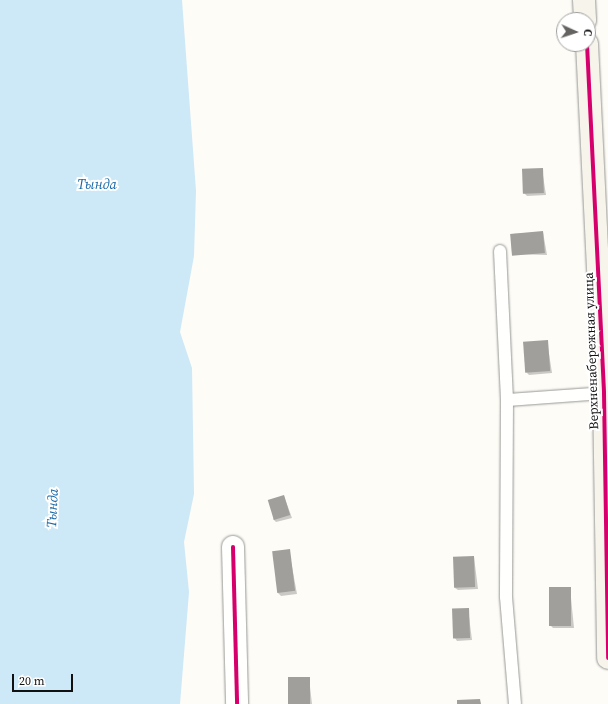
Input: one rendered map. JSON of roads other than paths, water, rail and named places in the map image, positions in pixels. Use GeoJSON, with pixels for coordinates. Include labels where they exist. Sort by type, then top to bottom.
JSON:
{"type":"FeatureCollection","features":[{"type":"Feature","properties":{"kind":"street"},"geometry":{"type":"LineString","coordinates":[[584,0],[585,12]]}},
{"type":"Feature","properties":{"kind":"street","name":"Верхненабережная улица"},"geometry":{"type":"LineString","coordinates":[[587,52],[604,393],[607,509],[608,658]]}},
{"type":"Feature","properties":{"kind":"street"},"geometry":{"type":"LineString","coordinates":[[233,547],[236,704]]}},
{"type":"Feature","properties":{"kind":"lane"},"geometry":{"type":"LineString","coordinates":[[500,251],[506,400],[506,597],[515,704]]}},
{"type":"Feature","properties":{"kind":"lane"},"geometry":{"type":"LineString","coordinates":[[506,400],[604,393]]}},
{"type":"Feature","properties":{"kind":"water","name":"Тында"},"geometry":{"type":"Polygon","coordinates":[[[0,0],[182,0],[196,191],[194,256],[180,332],[192,368],[194,494],[184,542],[189,592],[180,704],[0,704],[0,0]]]}}]}
